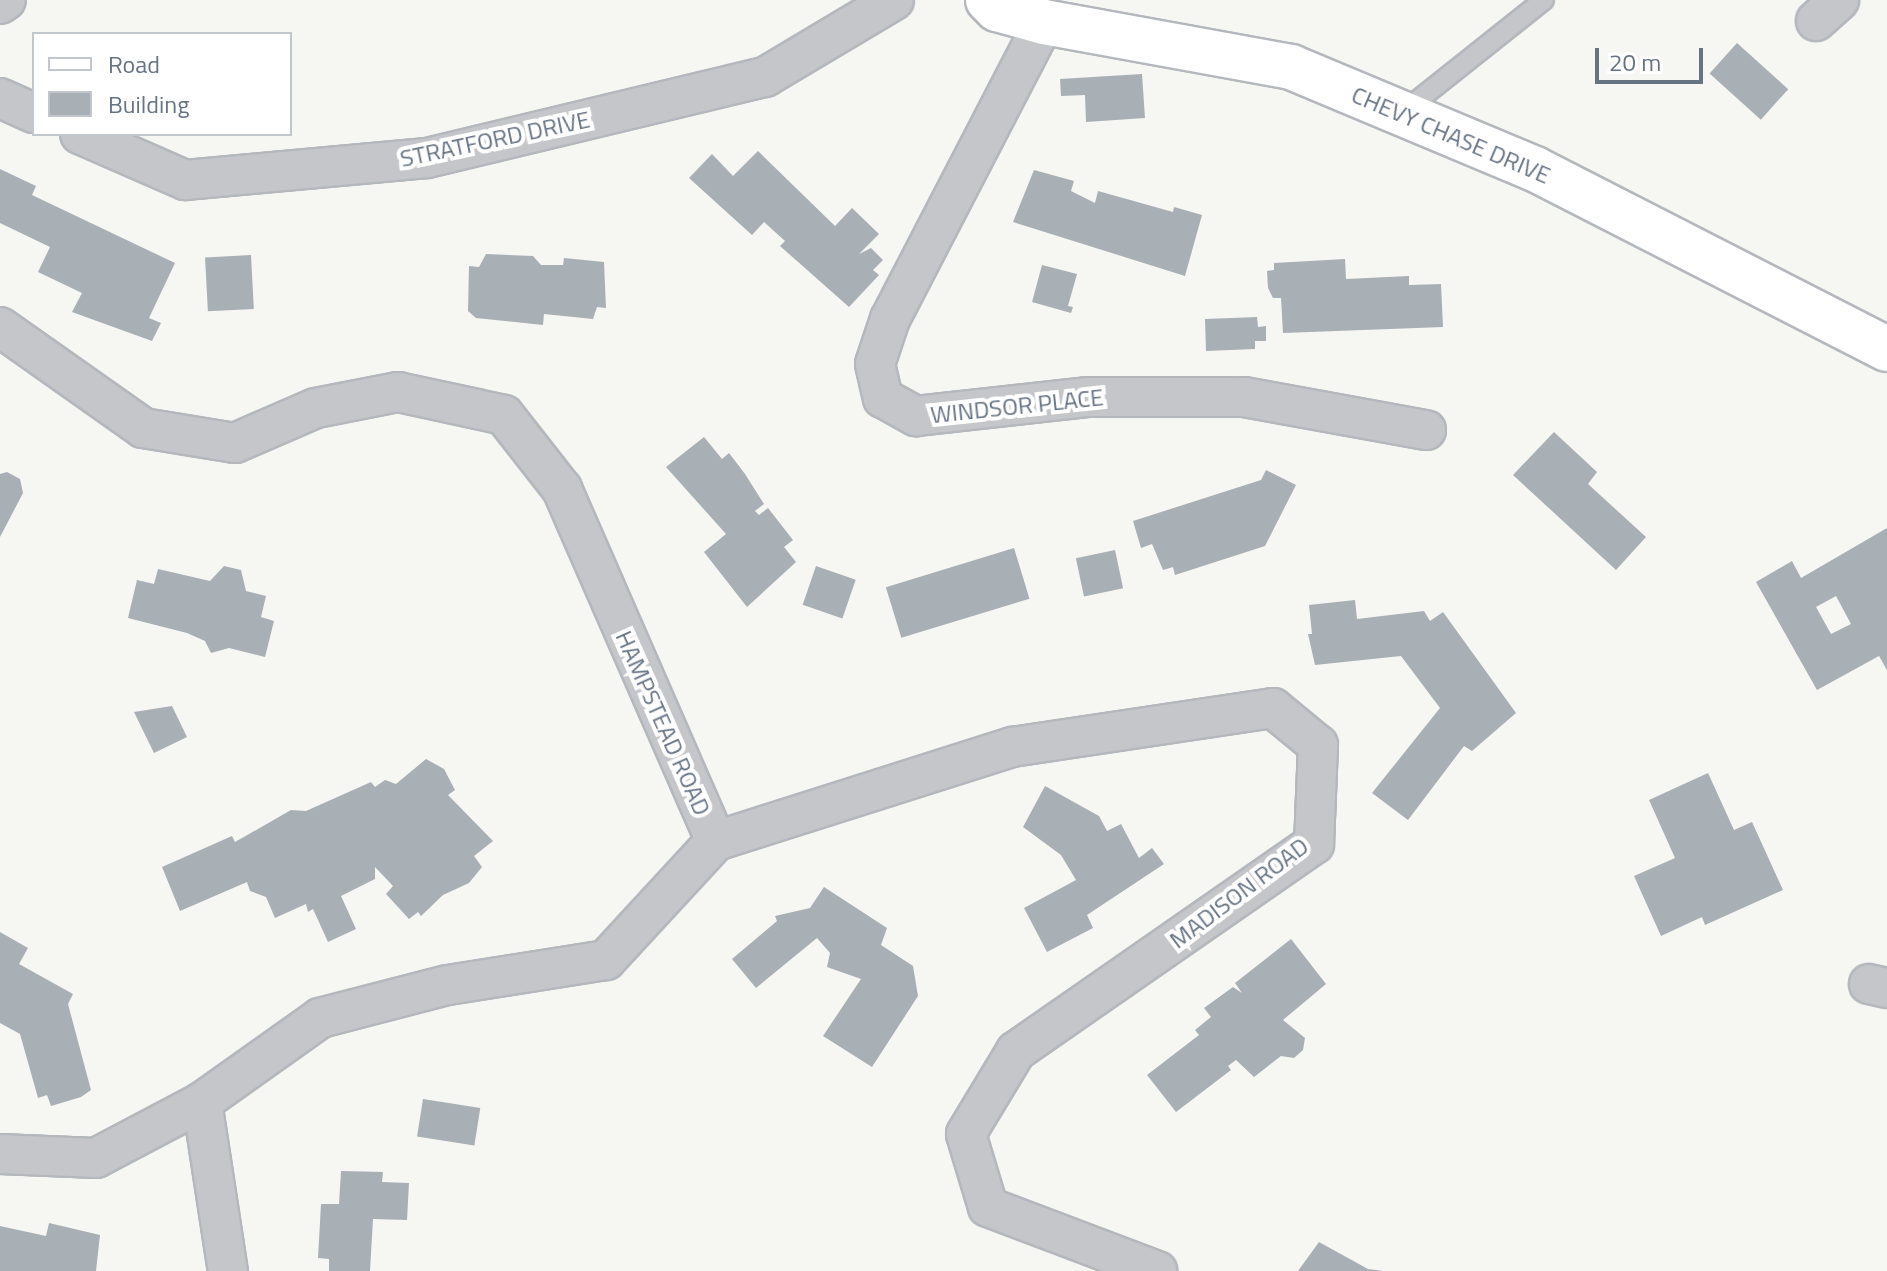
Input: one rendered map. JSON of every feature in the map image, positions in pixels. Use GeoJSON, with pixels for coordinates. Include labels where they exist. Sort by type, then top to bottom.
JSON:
{"type":"FeatureCollection","features":[{"type":"Feature","properties":{"kind":"main road","name":"CHEVY CHASE DRIVE"},"geometry":{"type":"LineString","coordinates":[[988,0],[997,9],[1044,22],[1291,67],[1535,169],[1887,349]]}},
{"type":"Feature","properties":{"kind":"street"},"geometry":{"type":"LineString","coordinates":[[0,4],[6,0]]}},
{"type":"Feature","properties":{"kind":"street","name":"STRATFORD DRIVE"},"geometry":{"type":"LineString","coordinates":[[85,136],[185,180],[427,158],[765,77],[894,0]]}},
{"type":"Feature","properties":{"kind":"street","name":"WINDSOR PLACE"},"geometry":{"type":"LineString","coordinates":[[1044,22],[890,319],[875,364],[883,398],[916,416],[1087,397],[1244,397],[1426,430]]}},
{"type":"Feature","properties":{"kind":"street"},"geometry":{"type":"LineString","coordinates":[[0,98],[32,112]]}},
{"type":"Feature","properties":{"kind":"street","name":"HAMPSTEAD ROAD"},"geometry":{"type":"LineString","coordinates":[[0,327],[143,428],[235,443],[316,408],[398,392],[504,415],[562,489],[716,841],[606,960],[448,985],[320,1018],[202,1102],[96,1158],[0,1154]]}},
{"type":"Feature","properties":{"kind":"street","name":"MADISON ROAD"},"geometry":{"type":"LineString","coordinates":[[716,841],[1012,747],[1273,708],[1318,745],[1314,844],[1016,1051],[966,1134],[988,1207],[1157,1271]]}},
{"type":"Feature","properties":{"kind":"street"},"geometry":{"type":"LineString","coordinates":[[202,1102],[228,1271]]}},
{"type":"Feature","properties":{"kind":"lane"},"geometry":{"type":"LineString","coordinates":[[1403,112],[1544,0]]}},
{"type":"Feature","properties":{"kind":"building"},"geometry":{"type":"Polygon","coordinates":[[[1737,43],[1788,89],[1761,120],[1710,73],[1737,43]]]}},
{"type":"Feature","properties":{"kind":"building"},"geometry":{"type":"Polygon","coordinates":[[[1142,74],[1145,118],[1086,122],[1085,95],[1061,96],[1060,79],[1142,74]]]}},
{"type":"Feature","properties":{"kind":"building"},"geometry":{"type":"Polygon","coordinates":[[[758,151],[835,226],[852,208],[879,234],[859,254],[871,248],[883,260],[873,270],[879,275],[849,307],[780,246],[785,241],[764,222],[752,235],[689,178],[712,154],[733,176],[758,151]]]}},
{"type":"Feature","properties":{"kind":"building"},"geometry":{"type":"Polygon","coordinates":[[[0,169],[36,186],[32,195],[175,263],[149,318],[161,323],[152,341],[72,312],[82,293],[38,272],[50,247],[0,223],[0,169]]]}},
{"type":"Feature","properties":{"kind":"building"},"geometry":{"type":"Polygon","coordinates":[[[1034,170],[1074,181],[1071,191],[1095,203],[1098,191],[1173,212],[1174,207],[1202,215],[1185,276],[1013,222],[1034,170]]]}},
{"type":"Feature","properties":{"kind":"building"},"geometry":{"type":"Polygon","coordinates":[[[486,254],[533,256],[541,265],[563,265],[564,258],[604,262],[606,308],[597,307],[593,319],[544,314],[543,325],[476,318],[468,311],[469,266],[479,267],[486,254]]]}},
{"type":"Feature","properties":{"kind":"building"},"geometry":{"type":"Polygon","coordinates":[[[251,255],[254,309],[208,311],[205,257],[251,255]]]}},
{"type":"Feature","properties":{"kind":"building"},"geometry":{"type":"Polygon","coordinates":[[[1345,259],[1346,279],[1409,276],[1409,285],[1441,284],[1443,327],[1283,333],[1281,298],[1273,298],[1268,288],[1267,271],[1274,270],[1274,263],[1345,259]]]}},
{"type":"Feature","properties":{"kind":"building"},"geometry":{"type":"Polygon","coordinates":[[[1042,265],[1077,274],[1068,306],[1073,307],[1071,313],[1032,302],[1042,265]]]}},
{"type":"Feature","properties":{"kind":"building"},"geometry":{"type":"Polygon","coordinates":[[[1257,317],[1258,327],[1266,326],[1266,341],[1255,341],[1255,349],[1206,351],[1205,319],[1257,317]]]}},
{"type":"Feature","properties":{"kind":"building"},"geometry":{"type":"Polygon","coordinates":[[[1554,432],[1597,472],[1588,484],[1646,537],[1616,570],[1513,475],[1554,432]]]}},
{"type":"Feature","properties":{"kind":"building"},"geometry":{"type":"Polygon","coordinates":[[[704,437],[722,459],[729,453],[745,474],[764,504],[755,511],[759,515],[768,508],[793,540],[784,547],[796,562],[747,607],[704,552],[726,534],[666,467],[704,437]]]}},
{"type":"Feature","properties":{"kind":"building"},"geometry":{"type":"Polygon","coordinates":[[[1266,470],[1296,485],[1265,546],[1175,575],[1173,567],[1163,570],[1152,544],[1141,548],[1133,521],[1261,480],[1266,470]]]}},
{"type":"Feature","properties":{"kind":"building"},"geometry":{"type":"Polygon","coordinates":[[[7,472],[20,479],[23,493],[0,537],[0,474],[7,472]]]}},
{"type":"Feature","properties":{"kind":"building"},"geometry":{"type":"Polygon","coordinates":[[[1887,528],[1887,670],[1879,656],[1817,690],[1756,582],[1792,561],[1801,578],[1887,528]],[[1836,596],[1816,607],[1831,634],[1851,624],[1836,596]]]}},
{"type":"Feature","properties":{"kind":"building"},"geometry":{"type":"Polygon","coordinates":[[[1014,548],[1029,599],[901,638],[886,587],[1014,548]]]}},
{"type":"Feature","properties":{"kind":"building"},"geometry":{"type":"Polygon","coordinates":[[[1115,550],[1123,588],[1084,596],[1076,558],[1115,550]]]}},
{"type":"Feature","properties":{"kind":"building"},"geometry":{"type":"Polygon","coordinates":[[[224,566],[241,570],[246,591],[266,596],[261,617],[274,621],[265,657],[229,648],[211,653],[205,641],[187,633],[128,618],[137,580],[154,584],[158,569],[210,581],[224,566]]]}},
{"type":"Feature","properties":{"kind":"building"},"geometry":{"type":"Polygon","coordinates":[[[816,566],[856,580],[842,618],[803,605],[816,566]]]}},
{"type":"Feature","properties":{"kind":"building"},"geometry":{"type":"Polygon","coordinates":[[[1355,600],[1357,619],[1424,611],[1430,621],[1443,612],[1516,713],[1472,751],[1464,746],[1408,820],[1372,793],[1440,708],[1401,656],[1315,665],[1308,634],[1312,634],[1309,605],[1355,600]]]}},
{"type":"Feature","properties":{"kind":"building"},"geometry":{"type":"Polygon","coordinates":[[[172,706],[187,737],[154,753],[134,712],[172,706]]]}},
{"type":"Feature","properties":{"kind":"building"},"geometry":{"type":"Polygon","coordinates":[[[426,759],[444,769],[455,790],[448,795],[493,841],[474,856],[482,867],[469,883],[443,895],[421,916],[418,912],[409,919],[386,894],[393,886],[375,867],[375,879],[341,896],[356,929],[328,942],[313,909],[308,912],[306,904],[275,918],[266,897],[250,891],[247,882],[180,911],[162,867],[232,836],[235,842],[291,810],[306,811],[371,782],[375,787],[385,780],[396,784],[426,759]]]}},
{"type":"Feature","properties":{"kind":"building"},"geometry":{"type":"Polygon","coordinates":[[[1708,773],[1734,830],[1752,822],[1783,890],[1705,925],[1702,917],[1661,936],[1634,876],[1675,858],[1649,800],[1708,773]]]}},
{"type":"Feature","properties":{"kind":"building"},"geometry":{"type":"Polygon","coordinates":[[[1045,786],[1099,816],[1107,831],[1121,824],[1139,858],[1152,848],[1164,864],[1087,915],[1093,928],[1047,952],[1024,908],[1076,880],[1061,855],[1023,827],[1045,786]]]}},
{"type":"Feature","properties":{"kind":"building"},"geometry":{"type":"Polygon","coordinates":[[[824,887],[887,928],[881,945],[913,966],[918,996],[872,1067],[823,1036],[861,979],[827,967],[830,953],[817,938],[756,988],[732,959],[777,921],[775,916],[810,908],[824,887]]]}},
{"type":"Feature","properties":{"kind":"building"},"geometry":{"type":"Polygon","coordinates":[[[0,932],[28,948],[19,964],[73,994],[68,1004],[91,1090],[81,1097],[51,1106],[47,1095],[38,1098],[20,1034],[0,1023],[0,932]]]}},
{"type":"Feature","properties":{"kind":"building"},"geometry":{"type":"Polygon","coordinates":[[[1291,939],[1326,984],[1283,1020],[1305,1038],[1303,1050],[1294,1058],[1281,1056],[1254,1077],[1236,1060],[1228,1066],[1231,1070],[1176,1112],[1147,1075],[1199,1035],[1195,1030],[1211,1017],[1204,1008],[1233,987],[1242,993],[1235,983],[1291,939]]]}},
{"type":"Feature","properties":{"kind":"building"},"geometry":{"type":"Polygon","coordinates":[[[423,1099],[480,1108],[474,1146],[417,1137],[423,1099]]]}},
{"type":"Feature","properties":{"kind":"building"},"geometry":{"type":"Polygon","coordinates":[[[341,1171],[383,1172],[382,1182],[409,1183],[407,1220],[373,1219],[370,1271],[329,1271],[329,1259],[318,1258],[321,1204],[339,1204],[341,1171]]]}},
{"type":"Feature","properties":{"kind":"building"},"geometry":{"type":"Polygon","coordinates":[[[49,1223],[100,1235],[96,1271],[0,1271],[0,1226],[46,1236],[49,1223]]]}},
{"type":"Feature","properties":{"kind":"building"},"geometry":{"type":"Polygon","coordinates":[[[1319,1242],[1368,1269],[1383,1271],[1298,1271],[1319,1242]]]}}]}
